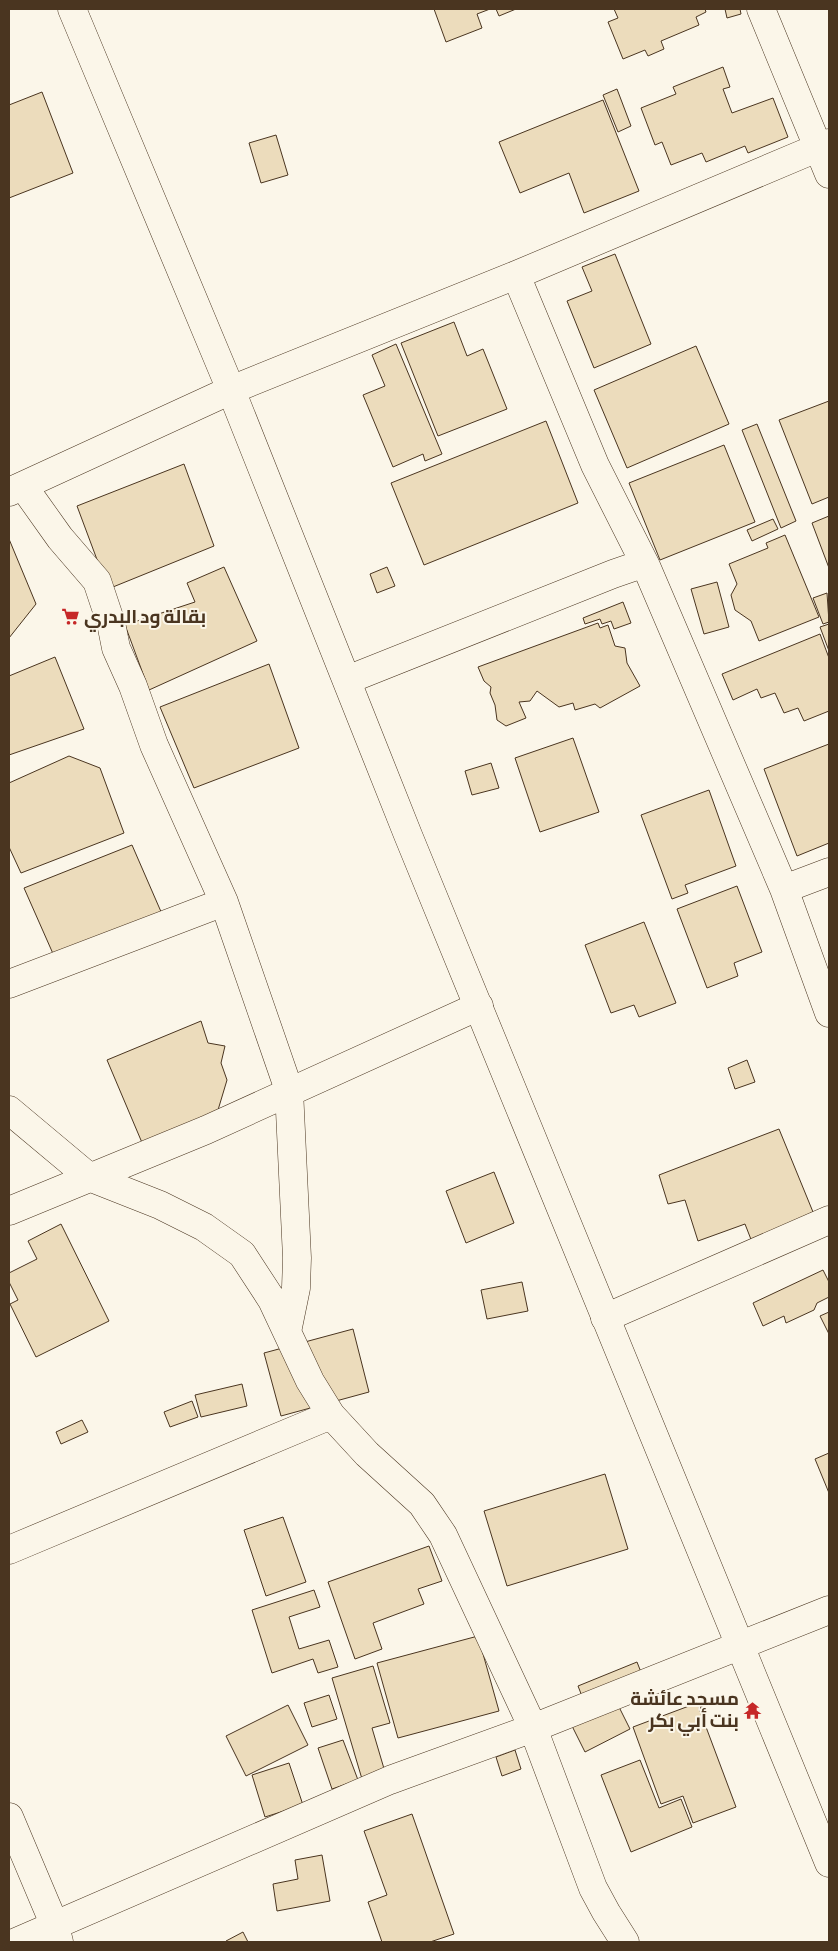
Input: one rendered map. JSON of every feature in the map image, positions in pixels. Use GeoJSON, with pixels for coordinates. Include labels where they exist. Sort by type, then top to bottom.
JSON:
{"type":"FeatureCollection","features":[{"type":"Feature","properties":{"kind":"street"},"geometry":{"type":"LineString","coordinates":[[72,9],[231,390],[479,1006],[829,1863]]}},
{"type":"Feature","properties":{"kind":"street"},"geometry":{"type":"LineString","coordinates":[[761,9],[823,145],[829,174]]}},
{"type":"Feature","properties":{"kind":"street"},"geometry":{"type":"LineString","coordinates":[[287,1332],[296,1288],[297,1258],[289,1090],[224,902],[154,745],[133,686],[116,648],[111,623],[97,581],[16,489],[231,390],[516,275],[823,145]]}},
{"type":"Feature","properties":{"kind":"street"},"geometry":{"type":"LineString","coordinates":[[516,275],[595,465],[646,566],[784,889],[829,1012]]}},
{"type":"Feature","properties":{"kind":"street"},"geometry":{"type":"LineString","coordinates":[[347,680],[633,566],[646,566]]}},
{"type":"Feature","properties":{"kind":"street"},"geometry":{"type":"LineString","coordinates":[[784,889],[829,872]]}},
{"type":"Feature","properties":{"kind":"street"},"geometry":{"type":"LineString","coordinates":[[9,984],[224,902]]}},
{"type":"Feature","properties":{"kind":"street"},"geometry":{"type":"LineString","coordinates":[[9,1211],[206,1130],[289,1090],[479,1006]]}},
{"type":"Feature","properties":{"kind":"street"},"geometry":{"type":"LineString","coordinates":[[9,1110],[89,1177],[160,1205],[204,1227],[242,1254],[272,1300],[310,1381],[331,1415],[367,1454],[422,1504],[443,1535],[533,1728],[593,1888],[620,1940]]}},
{"type":"Feature","properties":{"kind":"street"},"geometry":{"type":"LineString","coordinates":[[606,1318],[829,1220]]}},
{"type":"Feature","properties":{"kind":"street"},"geometry":{"type":"LineString","coordinates":[[9,1550],[331,1415]]}},
{"type":"Feature","properties":{"kind":"street"},"geometry":{"type":"LineString","coordinates":[[16,1942],[57,1934],[390,1780],[533,1728],[829,1610]]}},
{"type":"Feature","properties":{"kind":"street"},"geometry":{"type":"LineString","coordinates":[[9,1817],[57,1934]]}},
{"type":"Feature","properties":{"kind":"building"},"geometry":{"type":"Polygon","coordinates":[[[434,9],[490,9],[477,14],[482,28],[446,42],[434,9]]]}},
{"type":"Feature","properties":{"kind":"building"},"geometry":{"type":"Polygon","coordinates":[[[496,9],[516,9],[499,16],[496,9]]]}},
{"type":"Feature","properties":{"kind":"building"},"geometry":{"type":"Polygon","coordinates":[[[614,9],[705,9],[706,12],[696,17],[699,25],[661,41],[664,49],[648,56],[645,50],[623,59],[608,22],[618,18],[614,9]]]}},
{"type":"Feature","properties":{"kind":"building"},"geometry":{"type":"Polygon","coordinates":[[[725,9],[740,9],[741,14],[727,18],[725,9]]]}},
{"type":"Feature","properties":{"kind":"building"},"geometry":{"type":"Polygon","coordinates":[[[723,67],[730,87],[723,89],[732,113],[773,98],[788,137],[748,153],[745,146],[706,162],[702,153],[671,165],[662,142],[655,145],[641,108],[676,94],[673,87],[723,67]]]}},
{"type":"Feature","properties":{"kind":"building"},"geometry":{"type":"Polygon","coordinates":[[[617,89],[631,126],[618,132],[603,95],[617,89]]]}},
{"type":"Feature","properties":{"kind":"building"},"geometry":{"type":"Polygon","coordinates":[[[42,92],[73,173],[9,198],[9,105],[42,92]]]}},
{"type":"Feature","properties":{"kind":"building"},"geometry":{"type":"Polygon","coordinates":[[[603,100],[639,191],[584,213],[569,173],[520,193],[499,142],[603,100]]]}},
{"type":"Feature","properties":{"kind":"building"},"geometry":{"type":"Polygon","coordinates":[[[276,135],[288,175],[261,183],[249,143],[276,135]]]}},
{"type":"Feature","properties":{"kind":"building"},"geometry":{"type":"Polygon","coordinates":[[[615,254],[651,344],[594,368],[567,301],[592,291],[582,267],[615,254]]]}},
{"type":"Feature","properties":{"kind":"building"},"geometry":{"type":"Polygon","coordinates":[[[454,322],[467,356],[483,349],[507,409],[438,436],[401,343],[454,322]]]}},
{"type":"Feature","properties":{"kind":"building"},"geometry":{"type":"Polygon","coordinates":[[[396,344],[442,454],[425,461],[423,454],[393,467],[363,395],[385,386],[372,355],[396,344]]]}},
{"type":"Feature","properties":{"kind":"building"},"geometry":{"type":"Polygon","coordinates":[[[696,346],[729,424],[627,468],[594,390],[696,346]]]}},
{"type":"Feature","properties":{"kind":"building"},"geometry":{"type":"Polygon","coordinates":[[[829,401],[829,497],[812,504],[779,420],[829,401]]]}},
{"type":"Feature","properties":{"kind":"building"},"geometry":{"type":"Polygon","coordinates":[[[546,421],[578,503],[424,565],[391,483],[546,421]]]}},
{"type":"Feature","properties":{"kind":"building"},"geometry":{"type":"Polygon","coordinates":[[[757,424],[796,521],[781,528],[742,430],[757,424]]]}},
{"type":"Feature","properties":{"kind":"building"},"geometry":{"type":"Polygon","coordinates":[[[724,445],[755,522],[660,560],[629,483],[724,445]]]}},
{"type":"Feature","properties":{"kind":"building"},"geometry":{"type":"Polygon","coordinates":[[[184,464],[214,546],[108,589],[77,506],[184,464]]]}},
{"type":"Feature","properties":{"kind":"building"},"geometry":{"type":"Polygon","coordinates":[[[829,516],[829,568],[812,523],[829,516]]]}},
{"type":"Feature","properties":{"kind":"building"},"geometry":{"type":"Polygon","coordinates":[[[773,519],[778,529],[752,541],[747,530],[773,519]]]}},
{"type":"Feature","properties":{"kind":"building"},"geometry":{"type":"Polygon","coordinates":[[[785,535],[819,617],[759,641],[751,621],[735,610],[731,595],[737,584],[729,564],[768,548],[766,543],[785,535]]]}},
{"type":"Feature","properties":{"kind":"building"},"geometry":{"type":"Polygon","coordinates":[[[9,539],[36,604],[9,638],[9,539]]]}},
{"type":"Feature","properties":{"kind":"building"},"geometry":{"type":"Polygon","coordinates":[[[224,567],[257,641],[149,690],[125,625],[195,602],[187,583],[224,567]]]}},
{"type":"Feature","properties":{"kind":"building"},"geometry":{"type":"Polygon","coordinates":[[[387,567],[395,586],[377,593],[370,574],[387,567]]]}},
{"type":"Feature","properties":{"kind":"building"},"geometry":{"type":"Polygon","coordinates":[[[717,582],[729,627],[704,634],[691,589],[717,582]]]}},
{"type":"Feature","properties":{"kind":"building"},"geometry":{"type":"Polygon","coordinates":[[[827,593],[829,622],[823,624],[813,598],[827,593]]]}},
{"type":"Feature","properties":{"kind":"building"},"geometry":{"type":"Polygon","coordinates":[[[623,602],[631,623],[614,629],[611,621],[602,624],[600,619],[585,624],[583,618],[623,602]]]}},
{"type":"Feature","properties":{"kind":"building"},"geometry":{"type":"Polygon","coordinates":[[[598,623],[600,628],[608,625],[615,646],[625,648],[627,663],[640,686],[600,708],[595,704],[575,710],[573,703],[559,707],[537,691],[530,701],[519,702],[526,718],[506,726],[497,720],[495,705],[490,693],[491,687],[484,681],[478,667],[598,623]]]}},
{"type":"Feature","properties":{"kind":"building"},"geometry":{"type":"Polygon","coordinates":[[[829,624],[829,651],[820,627],[829,624]]]}},
{"type":"Feature","properties":{"kind":"building"},"geometry":{"type":"Polygon","coordinates":[[[820,634],[829,658],[829,711],[804,721],[798,708],[784,713],[775,693],[761,698],[757,689],[733,700],[722,674],[820,634]]]}},
{"type":"Feature","properties":{"kind":"building"},"geometry":{"type":"Polygon","coordinates":[[[55,657],[84,729],[9,755],[9,676],[55,657]]]}},
{"type":"Feature","properties":{"kind":"building"},"geometry":{"type":"Polygon","coordinates":[[[269,664],[299,748],[194,788],[160,707],[269,664]]]}},
{"type":"Feature","properties":{"kind":"building"},"geometry":{"type":"Polygon","coordinates":[[[573,738],[599,812],[540,832],[515,758],[573,738]]]}},
{"type":"Feature","properties":{"kind":"building"},"geometry":{"type":"Polygon","coordinates":[[[829,744],[829,843],[797,856],[764,769],[829,744]]]}},
{"type":"Feature","properties":{"kind":"building"},"geometry":{"type":"Polygon","coordinates":[[[69,756],[100,768],[124,833],[21,873],[9,847],[9,783],[69,756]]]}},
{"type":"Feature","properties":{"kind":"building"},"geometry":{"type":"Polygon","coordinates":[[[491,763],[499,788],[472,795],[465,771],[491,763]]]}},
{"type":"Feature","properties":{"kind":"building"},"geometry":{"type":"Polygon","coordinates":[[[709,790],[736,866],[685,885],[688,893],[672,899],[641,815],[709,790]]]}},
{"type":"Feature","properties":{"kind":"building"},"geometry":{"type":"Polygon","coordinates":[[[132,845],[162,914],[58,965],[24,888],[132,845]]]}},
{"type":"Feature","properties":{"kind":"building"},"geometry":{"type":"Polygon","coordinates":[[[737,886],[762,952],[734,963],[738,976],[707,988],[677,909],[737,886]]]}},
{"type":"Feature","properties":{"kind":"building"},"geometry":{"type":"Polygon","coordinates":[[[644,922],[676,1003],[639,1017],[634,1005],[611,1013],[585,945],[644,922]]]}},
{"type":"Feature","properties":{"kind":"building"},"geometry":{"type":"Polygon","coordinates":[[[201,1021],[208,1043],[225,1046],[221,1063],[227,1080],[218,1110],[143,1145],[107,1060],[201,1021]]]}},
{"type":"Feature","properties":{"kind":"building"},"geometry":{"type":"Polygon","coordinates":[[[747,1060],[755,1082],[735,1089],[728,1068],[747,1060]]]}},
{"type":"Feature","properties":{"kind":"building"},"geometry":{"type":"Polygon","coordinates":[[[779,1129],[813,1212],[752,1242],[745,1224],[698,1241],[685,1200],[668,1204],[659,1175],[779,1129]]]}},
{"type":"Feature","properties":{"kind":"building"},"geometry":{"type":"Polygon","coordinates":[[[494,1172],[514,1223],[466,1243],[446,1191],[494,1172]]]}},
{"type":"Feature","properties":{"kind":"building"},"geometry":{"type":"Polygon","coordinates":[[[61,1224],[109,1321],[36,1357],[10,1304],[18,1300],[9,1282],[9,1273],[37,1259],[28,1241],[61,1224]]]}},
{"type":"Feature","properties":{"kind":"building"},"geometry":{"type":"Polygon","coordinates":[[[823,1270],[829,1282],[829,1297],[817,1303],[814,1310],[786,1323],[784,1316],[763,1326],[753,1303],[823,1270]]]}},
{"type":"Feature","properties":{"kind":"building"},"geometry":{"type":"Polygon","coordinates":[[[522,1282],[528,1311],[487,1319],[481,1290],[522,1282]]]}},
{"type":"Feature","properties":{"kind":"building"},"geometry":{"type":"Polygon","coordinates":[[[829,1312],[829,1334],[820,1316],[829,1312]]]}},
{"type":"Feature","properties":{"kind":"building"},"geometry":{"type":"Polygon","coordinates":[[[353,1329],[369,1392],[281,1416],[264,1353],[353,1329]]]}},
{"type":"Feature","properties":{"kind":"building"},"geometry":{"type":"Polygon","coordinates":[[[242,1384],[247,1406],[201,1417],[195,1395],[242,1384]]]}},
{"type":"Feature","properties":{"kind":"building"},"geometry":{"type":"Polygon","coordinates":[[[192,1401],[198,1417],[170,1427],[164,1412],[192,1401]]]}},
{"type":"Feature","properties":{"kind":"building"},"geometry":{"type":"Polygon","coordinates":[[[82,1420],[88,1432],[61,1444],[56,1432],[82,1420]]]}},
{"type":"Feature","properties":{"kind":"building"},"geometry":{"type":"Polygon","coordinates":[[[829,1453],[829,1493],[815,1459],[829,1453]]]}},
{"type":"Feature","properties":{"kind":"building"},"geometry":{"type":"Polygon","coordinates":[[[605,1474],[628,1549],[507,1586],[484,1511],[605,1474]]]}},
{"type":"Feature","properties":{"kind":"building"},"geometry":{"type":"Polygon","coordinates":[[[283,1517],[306,1582],[266,1596],[244,1530],[283,1517]]]}},
{"type":"Feature","properties":{"kind":"building"},"geometry":{"type":"Polygon","coordinates":[[[429,1546],[442,1581],[418,1589],[424,1604],[373,1623],[382,1649],[355,1659],[328,1582],[429,1546]]]}},
{"type":"Feature","properties":{"kind":"building"},"geometry":{"type":"Polygon","coordinates":[[[314,1590],[320,1607],[289,1617],[299,1649],[329,1640],[338,1667],[318,1673],[313,1659],[272,1673],[252,1610],[314,1590]]]}},
{"type":"Feature","properties":{"kind":"building"},"geometry":{"type":"Polygon","coordinates":[[[478,1636],[499,1711],[398,1738],[377,1663],[478,1636]]]}},
{"type":"Feature","properties":{"kind":"building"},"geometry":{"type":"Polygon","coordinates":[[[637,1662],[648,1690],[589,1714],[578,1686],[637,1662]]]}},
{"type":"Feature","properties":{"kind":"building"},"geometry":{"type":"Polygon","coordinates":[[[373,1666],[390,1723],[372,1728],[385,1772],[362,1779],[332,1678],[373,1666]]]}},
{"type":"Feature","properties":{"kind":"building"},"geometry":{"type":"Polygon","coordinates":[[[329,1695],[337,1719],[312,1727],[304,1703],[329,1695]]]}},
{"type":"Feature","properties":{"kind":"building"},"geometry":{"type":"Polygon","coordinates":[[[617,1703],[630,1729],[585,1752],[572,1726],[617,1703]]]}},
{"type":"Feature","properties":{"kind":"building"},"geometry":{"type":"Polygon","coordinates":[[[697,1703],[736,1807],[693,1823],[683,1796],[661,1804],[633,1727],[697,1703]]]}},
{"type":"Feature","properties":{"kind":"building"},"geometry":{"type":"Polygon","coordinates":[[[288,1705],[308,1745],[246,1776],[226,1736],[288,1705]]]}},
{"type":"Feature","properties":{"kind":"building"},"geometry":{"type":"Polygon","coordinates":[[[343,1740],[358,1780],[332,1789],[318,1748],[343,1740]]]}},
{"type":"Feature","properties":{"kind":"building"},"geometry":{"type":"Polygon","coordinates":[[[515,1750],[521,1769],[502,1776],[496,1757],[515,1750]]]}},
{"type":"Feature","properties":{"kind":"building"},"geometry":{"type":"Polygon","coordinates":[[[640,1760],[659,1808],[681,1799],[692,1827],[631,1852],[601,1775],[640,1760]]]}},
{"type":"Feature","properties":{"kind":"building"},"geometry":{"type":"Polygon","coordinates":[[[289,1763],[303,1805],[265,1817],[252,1775],[289,1763]]]}},
{"type":"Feature","properties":{"kind":"building"},"geometry":{"type":"Polygon","coordinates":[[[412,1814],[454,1934],[430,1942],[382,1942],[368,1902],[387,1895],[364,1831],[412,1814]]]}},
{"type":"Feature","properties":{"kind":"building"},"geometry":{"type":"Polygon","coordinates":[[[322,1855],[330,1901],[277,1911],[273,1884],[298,1879],[295,1860],[322,1855]]]}},
{"type":"Feature","properties":{"kind":"building"},"geometry":{"type":"Polygon","coordinates":[[[243,1932],[248,1942],[226,1942],[226,1941],[243,1932]]]}},
{"type":"Feature","properties":{"kind":"place","name":"بقالة ود البدري"},"geometry":{"type":"Point","coordinates":[70,617]}},
{"type":"Feature","properties":{"kind":"place","name":"مسجد عائشة بنت أبي بكر"},"geometry":{"type":"Point","coordinates":[753,1710]}}]}
